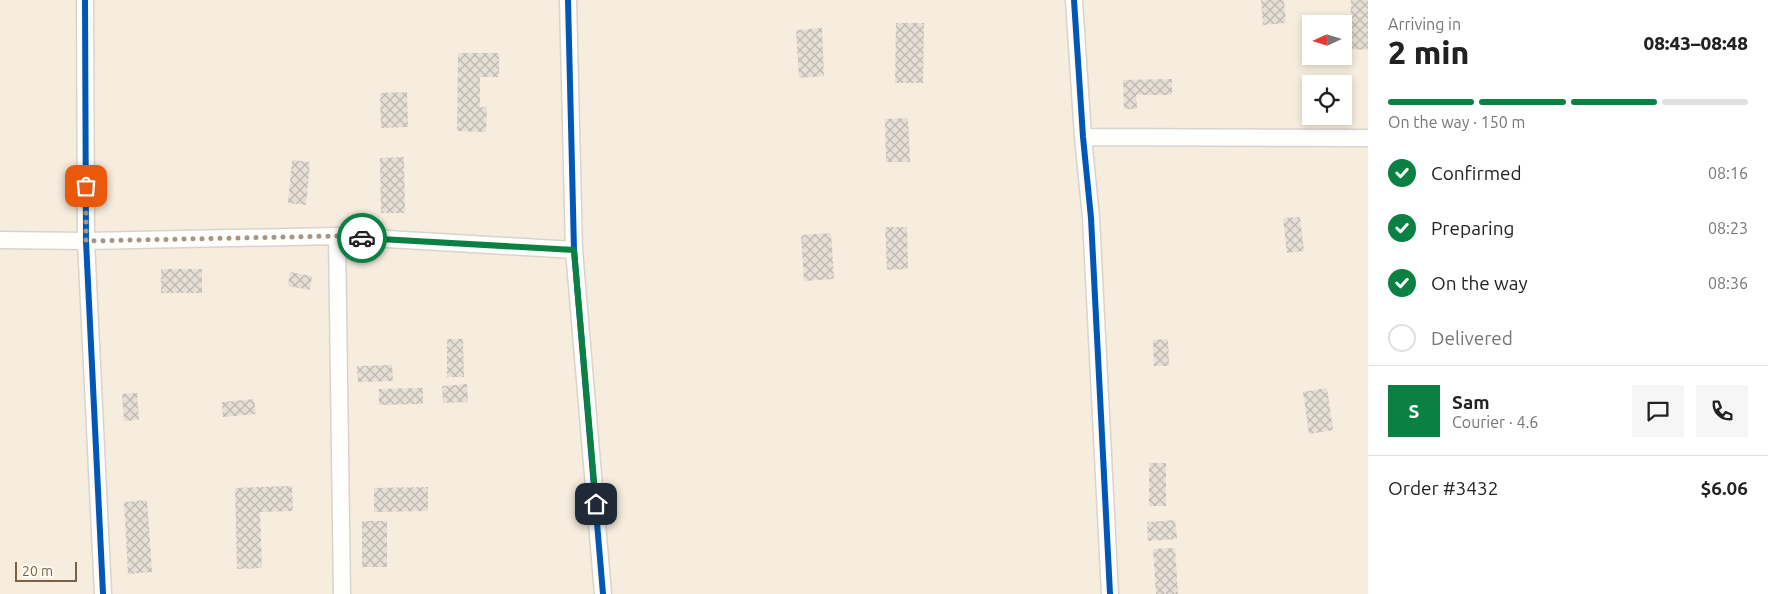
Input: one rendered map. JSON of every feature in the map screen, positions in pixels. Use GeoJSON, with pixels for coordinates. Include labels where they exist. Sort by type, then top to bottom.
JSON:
{"type":"FeatureCollection","features":[{"type":"Feature","properties":{"kind":"street"},"geometry":{"type":"LineString","coordinates":[[85,0],[86,241],[103,594]]}},
{"type":"Feature","properties":{"kind":"street"},"geometry":{"type":"LineString","coordinates":[[568,0],[574,250],[603,594]]}},
{"type":"Feature","properties":{"kind":"street"},"geometry":{"type":"LineString","coordinates":[[1074,0],[1091,218],[1110,594]]}},
{"type":"Feature","properties":{"kind":"street"},"geometry":{"type":"LineString","coordinates":[[1084,137],[1368,138]]}},
{"type":"Feature","properties":{"kind":"street"},"geometry":{"type":"LineString","coordinates":[[337,236],[342,594]]}},
{"type":"Feature","properties":{"kind":"street"},"geometry":{"type":"LineString","coordinates":[[0,240],[86,241],[337,236],[574,250]]}},
{"type":"Feature","properties":{"kind":"shaded area"},"geometry":{"type":"Polygon","coordinates":[[[0,0],[1368,0],[1368,594],[0,594],[0,0]]]}},
{"type":"Feature","properties":{"kind":"building"},"geometry":{"type":"Polygon","coordinates":[[[1261,0],[1284,0],[1286,23],[1263,25],[1261,0]]]}},
{"type":"Feature","properties":{"kind":"building"},"geometry":{"type":"Polygon","coordinates":[[[1351,0],[1368,0],[1368,50],[1352,49],[1351,0]]]}},
{"type":"Feature","properties":{"kind":"building"},"geometry":{"type":"Polygon","coordinates":[[[896,23],[924,23],[923,83],[895,83],[896,23]]]}},
{"type":"Feature","properties":{"kind":"building"},"geometry":{"type":"Polygon","coordinates":[[[822,28],[824,76],[799,78],[796,30],[822,28]]]}},
{"type":"Feature","properties":{"kind":"building"},"geometry":{"type":"Polygon","coordinates":[[[458,53],[499,53],[499,77],[480,77],[480,107],[487,107],[486,132],[457,131],[458,53]]]}},
{"type":"Feature","properties":{"kind":"building"},"geometry":{"type":"Polygon","coordinates":[[[1172,79],[1172,95],[1136,95],[1137,109],[1124,109],[1123,80],[1172,79]]]}},
{"type":"Feature","properties":{"kind":"building"},"geometry":{"type":"Polygon","coordinates":[[[407,92],[408,127],[381,128],[380,93],[407,92]]]}},
{"type":"Feature","properties":{"kind":"building"},"geometry":{"type":"Polygon","coordinates":[[[908,118],[910,162],[886,162],[885,119],[908,118]]]}},
{"type":"Feature","properties":{"kind":"building"},"geometry":{"type":"Polygon","coordinates":[[[404,157],[405,213],[381,213],[380,158],[404,157]]]}},
{"type":"Feature","properties":{"kind":"building"},"geometry":{"type":"Polygon","coordinates":[[[292,160],[310,162],[306,205],[288,203],[292,160]]]}},
{"type":"Feature","properties":{"kind":"building"},"geometry":{"type":"Polygon","coordinates":[[[1300,217],[1304,251],[1287,253],[1283,218],[1300,217]]]}},
{"type":"Feature","properties":{"kind":"building"},"geometry":{"type":"Polygon","coordinates":[[[885,227],[907,227],[908,269],[887,270],[885,227]]]}},
{"type":"Feature","properties":{"kind":"building"},"geometry":{"type":"Polygon","coordinates":[[[831,233],[834,279],[804,281],[801,235],[831,233]]]}},
{"type":"Feature","properties":{"kind":"building"},"geometry":{"type":"Polygon","coordinates":[[[161,269],[202,269],[202,293],[161,293],[161,269]]]}},
{"type":"Feature","properties":{"kind":"building"},"geometry":{"type":"Polygon","coordinates":[[[290,272],[312,276],[310,290],[288,286],[290,272]]]}},
{"type":"Feature","properties":{"kind":"building"},"geometry":{"type":"Polygon","coordinates":[[[447,339],[463,339],[464,377],[447,377],[447,339]]]}},
{"type":"Feature","properties":{"kind":"building"},"geometry":{"type":"Polygon","coordinates":[[[1168,339],[1169,366],[1154,366],[1153,340],[1168,339]]]}},
{"type":"Feature","properties":{"kind":"building"},"geometry":{"type":"Polygon","coordinates":[[[392,365],[393,381],[358,382],[357,366],[392,365]]]}},
{"type":"Feature","properties":{"kind":"building"},"geometry":{"type":"Polygon","coordinates":[[[467,384],[468,402],[443,403],[442,386],[467,384]]]}},
{"type":"Feature","properties":{"kind":"building"},"geometry":{"type":"Polygon","coordinates":[[[423,388],[423,404],[379,405],[379,389],[423,388]]]}},
{"type":"Feature","properties":{"kind":"building"},"geometry":{"type":"Polygon","coordinates":[[[1327,388],[1333,430],[1309,434],[1303,392],[1327,388]]]}},
{"type":"Feature","properties":{"kind":"building"},"geometry":{"type":"Polygon","coordinates":[[[137,393],[139,420],[124,421],[122,394],[137,393]]]}},
{"type":"Feature","properties":{"kind":"building"},"geometry":{"type":"Polygon","coordinates":[[[254,399],[256,414],[223,417],[222,402],[254,399]]]}},
{"type":"Feature","properties":{"kind":"building"},"geometry":{"type":"Polygon","coordinates":[[[1149,463],[1166,463],[1166,506],[1149,506],[1149,463]]]}},
{"type":"Feature","properties":{"kind":"building"},"geometry":{"type":"Polygon","coordinates":[[[292,486],[293,511],[260,512],[262,568],[237,569],[235,488],[292,486]]]}},
{"type":"Feature","properties":{"kind":"building"},"geometry":{"type":"Polygon","coordinates":[[[428,487],[428,511],[374,512],[374,488],[428,487]]]}},
{"type":"Feature","properties":{"kind":"building"},"geometry":{"type":"Polygon","coordinates":[[[147,500],[152,572],[128,574],[124,502],[147,500]]]}},
{"type":"Feature","properties":{"kind":"building"},"geometry":{"type":"Polygon","coordinates":[[[1175,520],[1177,539],[1148,541],[1147,522],[1175,520]]]}},
{"type":"Feature","properties":{"kind":"building"},"geometry":{"type":"Polygon","coordinates":[[[362,521],[387,521],[387,567],[362,567],[362,521]]]}},
{"type":"Feature","properties":{"kind":"building"},"geometry":{"type":"Polygon","coordinates":[[[1175,548],[1178,594],[1156,594],[1153,549],[1175,548]]]}},
{"type":"Feature","properties":{"kind":"cycle path"},"geometry":{"type":"LineString","coordinates":[[85,0],[86,241],[103,594]]}},
{"type":"Feature","properties":{"kind":"cycle path"},"geometry":{"type":"LineString","coordinates":[[568,0],[574,250],[603,594]]}},
{"type":"Feature","properties":{"kind":"cycle path"},"geometry":{"type":"LineString","coordinates":[[1074,0],[1083,137],[1091,218],[1110,594]]}},
{"type":"Feature","properties":{"kind":"way so far"},"geometry":{"type":"LineString","coordinates":[[86,186],[86,241],[337,236],[362,238]]}},
{"type":"Feature","properties":{"kind":"route"},"geometry":{"type":"LineString","coordinates":[[362,238],[574,250],[596,504]]}}]}
